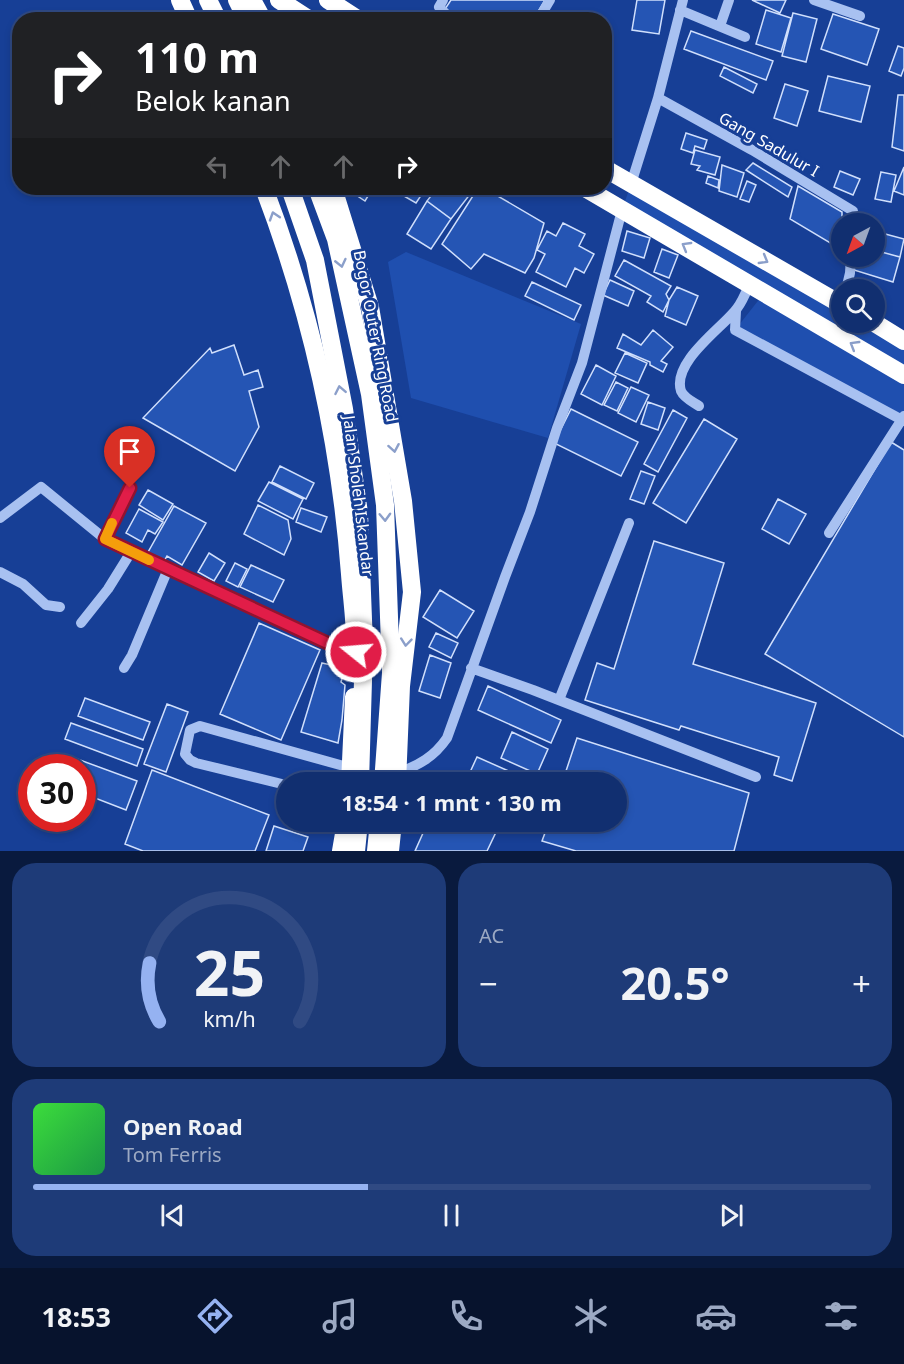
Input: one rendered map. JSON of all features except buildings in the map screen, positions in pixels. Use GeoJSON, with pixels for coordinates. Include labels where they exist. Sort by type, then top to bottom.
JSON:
{"type":"FeatureCollection","features":[{"type":"Feature","properties":{"kind":"highway"},"geometry":{"type":"LineString","coordinates":[[279,0],[298,12]]}},
{"type":"Feature","properties":{"kind":"highway"},"geometry":{"type":"LineString","coordinates":[[327,0],[346,12]]}},
{"type":"Feature","properties":{"kind":"highway"},"geometry":{"type":"LineString","coordinates":[[612,173],[831,298]]}},
{"type":"Feature","properties":{"kind":"highway","name":"Jalan Sholeh Iskandar"},"geometry":{"type":"LineString","coordinates":[[266,195],[294,274],[324,385],[338,455],[356,652],[354,772]]}},
{"type":"Feature","properties":{"kind":"highway"},"geometry":{"type":"LineString","coordinates":[[292,195],[315,260],[344,409],[359,513],[364,646],[354,772]]}},
{"type":"Feature","properties":{"kind":"highway","name":"Bogor Outer Ring Road"},"geometry":{"type":"LineString","coordinates":[[320,195],[336,239],[370,393],[385,505],[393,772]]}},
{"type":"Feature","properties":{"kind":"highway"},"geometry":{"type":"LineString","coordinates":[[335,195],[370,307],[403,501],[412,592],[394,772]]}},
{"type":"Feature","properties":{"kind":"highway"},"geometry":{"type":"LineString","coordinates":[[597,195],[904,375]]}},
{"type":"Feature","properties":{"kind":"highway"},"geometry":{"type":"LineString","coordinates":[[885,329],[904,341]]}},
{"type":"Feature","properties":{"kind":"highway"},"geometry":{"type":"LineString","coordinates":[[341,851],[344,832]]}},
{"type":"Feature","properties":{"kind":"highway"},"geometry":{"type":"LineString","coordinates":[[356,851],[358,832]]}},
{"type":"Feature","properties":{"kind":"highway"},"geometry":{"type":"LineString","coordinates":[[376,851],[378,832]]}},
{"type":"Feature","properties":{"kind":"highway"},"geometry":{"type":"LineString","coordinates":[[390,851],[392,832]]}},
{"type":"Feature","properties":{"kind":"street"},"geometry":{"type":"LineString","coordinates":[[720,26],[729,0]]}},
{"type":"Feature","properties":{"kind":"street"},"geometry":{"type":"LineString","coordinates":[[814,0],[860,16]]}},
{"type":"Feature","properties":{"kind":"street"},"geometry":{"type":"LineString","coordinates":[[631,184],[658,99],[682,5],[745,37]]}},
{"type":"Feature","properties":{"kind":"street","name":"Gang Sadulur I"},"geometry":{"type":"LineString","coordinates":[[658,99],[752,150],[853,213]]}},
{"type":"Feature","properties":{"kind":"street"},"geometry":{"type":"LineString","coordinates":[[408,772],[424,763],[439,750],[447,738],[582,363],[622,210]]}},
{"type":"Feature","properties":{"kind":"street"},"geometry":{"type":"LineString","coordinates":[[699,405],[685,397],[681,390],[681,379],[693,352],[736,311],[750,284]]}},
{"type":"Feature","properties":{"kind":"street"},"geometry":{"type":"LineString","coordinates":[[736,311],[735,330],[903,419],[829,533]]}},
{"type":"Feature","properties":{"kind":"street"},"geometry":{"type":"LineString","coordinates":[[0,518],[41,487],[105,539],[338,648],[356,652]]}},
{"type":"Feature","properties":{"kind":"street"},"geometry":{"type":"LineString","coordinates":[[105,539],[130,488]]}},
{"type":"Feature","properties":{"kind":"street"},"geometry":{"type":"LineString","coordinates":[[559,700],[629,523]]}},
{"type":"Feature","properties":{"kind":"street"},"geometry":{"type":"LineString","coordinates":[[81,622],[108,589],[131,552]]}},
{"type":"Feature","properties":{"kind":"street"},"geometry":{"type":"LineString","coordinates":[[124,668],[132,656],[168,569]]}},
{"type":"Feature","properties":{"kind":"street"},"geometry":{"type":"LineString","coordinates":[[0,572],[23,584],[46,606],[60,607]]}},
{"type":"Feature","properties":{"kind":"street"},"geometry":{"type":"LineString","coordinates":[[471,668],[756,777]]}},
{"type":"Feature","properties":{"kind":"street"},"geometry":{"type":"LineString","coordinates":[[276,782],[189,760],[184,754],[190,730],[200,726],[336,772]]}},
{"type":"Feature","properties":{"kind":"shaded area"},"geometry":{"type":"Polygon","coordinates":[[[631,184],[831,299],[831,333],[885,333],[885,330],[904,341],[904,421],[735,330],[765,292],[622,210],[631,184]]]}},
{"type":"Feature","properties":{"kind":"shaded area"},"geometry":{"type":"Polygon","coordinates":[[[406,252],[581,324],[548,438],[411,398],[388,262],[406,252]]]}},
{"type":"Feature","properties":{"kind":"slow traffic"},"geometry":{"type":"LineString","coordinates":[[112,523],[105,539],[149,560]]}},
{"type":"Feature","properties":{"kind":"route"},"geometry":{"type":"LineString","coordinates":[[130,488],[105,539],[338,648],[356,652]]}}]}
